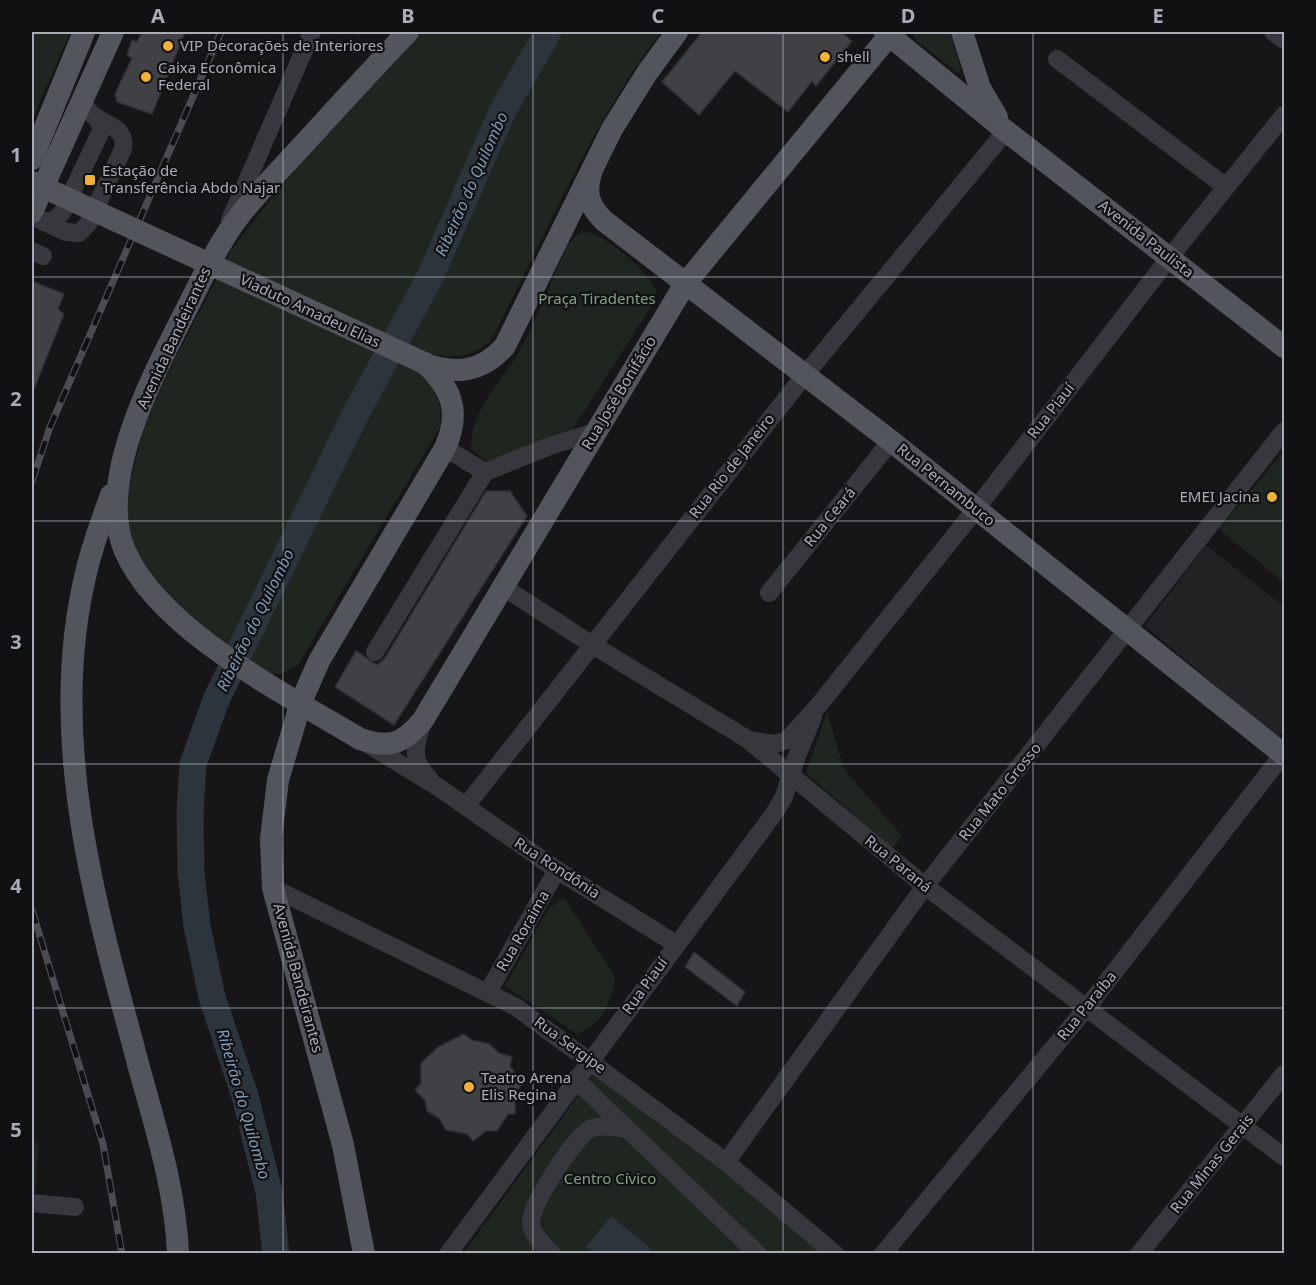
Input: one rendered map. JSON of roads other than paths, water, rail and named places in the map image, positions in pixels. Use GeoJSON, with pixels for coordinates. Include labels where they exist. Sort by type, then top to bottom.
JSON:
{"type":"FeatureCollection","features":[{"type":"Feature","properties":{"kind":"main road"},"geometry":{"type":"LineString","coordinates":[[32,159],[84,32]]}},
{"type":"Feature","properties":{"kind":"main road"},"geometry":{"type":"LineString","coordinates":[[35,216],[113,32]]}},
{"type":"Feature","properties":{"kind":"main road","name":"Avenida Bandeirantes"},"geometry":{"type":"LineString","coordinates":[[301,702],[217,651],[179,622],[157,600],[125,552],[117,528],[123,459],[150,381],[219,245],[262,190],[408,32]]}},
{"type":"Feature","properties":{"kind":"main road"},"geometry":{"type":"LineString","coordinates":[[423,363],[442,370],[465,371],[482,365],[498,354],[516,325],[592,170],[641,82],[677,32]]}},
{"type":"Feature","properties":{"kind":"main road","name":"Avenida Paulista"},"geometry":{"type":"LineString","coordinates":[[962,32],[980,88],[1006,131]]}},
{"type":"Feature","properties":{"kind":"main road","name":"Avenida Paulista"},"geometry":{"type":"LineString","coordinates":[[889,33],[1006,131],[1170,256],[1284,347]]}},
{"type":"Feature","properties":{"kind":"main road","name":"Rua José Bonifácio"},"geometry":{"type":"LineString","coordinates":[[360,739],[377,744],[390,744],[411,735],[423,720],[685,284],[889,33]]}},
{"type":"Feature","properties":{"kind":"main road"},"geometry":{"type":"LineString","coordinates":[[592,170],[587,184],[588,198],[603,220]]}},
{"type":"Feature","properties":{"kind":"main road","name":"Viaduto Amadeu Elias"},"geometry":{"type":"LineString","coordinates":[[32,182],[423,363]]}},
{"type":"Feature","properties":{"kind":"main road"},"geometry":{"type":"LineString","coordinates":[[562,233],[578,217],[591,216],[603,220]]}},
{"type":"Feature","properties":{"kind":"main road","name":"Rua Pernambuco"},"geometry":{"type":"LineString","coordinates":[[603,220],[891,441],[1284,754]]}},
{"type":"Feature","properties":{"kind":"main road","name":"Avenida Bandeirantes"},"geometry":{"type":"LineString","coordinates":[[364,1254],[343,1145],[273,888],[271,839],[278,780],[301,702],[320,661],[445,448],[453,428],[452,401],[438,376],[423,363]]}},
{"type":"Feature","properties":{"kind":"main road"},"geometry":{"type":"LineString","coordinates":[[123,459],[98,532],[79,611],[74,649],[74,757],[78,801],[96,908],[165,1160],[178,1254]]}},
{"type":"Feature","properties":{"kind":"main road"},"geometry":{"type":"LineString","coordinates":[[320,661],[316,684],[319,702],[335,724]]}},
{"type":"Feature","properties":{"kind":"main road","name":"Rua Rondônia"},"geometry":{"type":"LineString","coordinates":[[301,702],[360,739]]}},
{"type":"Feature","properties":{"kind":"main road"},"geometry":{"type":"LineString","coordinates":[[286,747],[294,734],[306,724],[322,721],[335,724]]}},
{"type":"Feature","properties":{"kind":"street"},"geometry":{"type":"LineString","coordinates":[[219,245],[312,32]]}},
{"type":"Feature","properties":{"kind":"street"},"geometry":{"type":"LineString","coordinates":[[1273,32],[1284,40]]}},
{"type":"Feature","properties":{"kind":"street"},"geometry":{"type":"LineString","coordinates":[[1057,60],[1226,187]]}},
{"type":"Feature","properties":{"kind":"street"},"geometry":{"type":"LineString","coordinates":[[35,216],[54,220],[62,213],[102,129],[83,101]]}},
{"type":"Feature","properties":{"kind":"street","name":"Rua Piauí"},"geometry":{"type":"LineString","coordinates":[[747,739],[769,744],[787,740],[818,706],[976,509],[1170,256],[1284,115]]}},
{"type":"Feature","properties":{"kind":"street"},"geometry":{"type":"LineString","coordinates":[[35,216],[73,234],[79,233],[88,224],[124,143],[120,131],[97,119]]}},
{"type":"Feature","properties":{"kind":"street","name":"Rua Rio de Janeiro"},"geometry":{"type":"LineString","coordinates":[[466,807],[591,644],[804,376],[1006,131]]}},
{"type":"Feature","properties":{"kind":"street","name":"Rua Mato Grosso"},"geometry":{"type":"LineString","coordinates":[[726,1162],[925,886],[1129,631],[1284,431]]}},
{"type":"Feature","properties":{"kind":"street"},"geometry":{"type":"LineString","coordinates":[[375,652],[485,471],[550,446],[595,432]]}},
{"type":"Feature","properties":{"kind":"street","name":"Rua Ceará"},"geometry":{"type":"LineString","coordinates":[[769,593],[891,441]]}},
{"type":"Feature","properties":{"kind":"street"},"geometry":{"type":"LineString","coordinates":[[550,446],[565,457],[563,470],[565,481]]}},
{"type":"Feature","properties":{"kind":"street"},"geometry":{"type":"LineString","coordinates":[[445,448],[485,471]]}},
{"type":"Feature","properties":{"kind":"street","name":"Rua Paraná"},"geometry":{"type":"LineString","coordinates":[[502,586],[591,644],[747,739],[925,886],[1088,1006],[1284,1158]]}},
{"type":"Feature","properties":{"kind":"street","name":"Rua Piauí"},"geometry":{"type":"LineString","coordinates":[[454,1251],[575,1079],[773,815],[784,798],[796,758],[818,706]]}},
{"type":"Feature","properties":{"kind":"street","name":"Rua Rondônia"},"geometry":{"type":"LineString","coordinates":[[423,720],[414,750],[416,762],[441,789]]}},
{"type":"Feature","properties":{"kind":"street","name":"Rua Rondônia"},"geometry":{"type":"LineString","coordinates":[[360,739],[441,789],[557,870],[676,944]]}},
{"type":"Feature","properties":{"kind":"street","name":"Rua Paraíba"},"geometry":{"type":"LineString","coordinates":[[883,1254],[1088,1006],[1284,754]]}},
{"type":"Feature","properties":{"kind":"street","name":"Rua Roraima"},"geometry":{"type":"LineString","coordinates":[[488,992],[557,870]]}},
{"type":"Feature","properties":{"kind":"street","name":"Rua Sergipe"},"geometry":{"type":"LineString","coordinates":[[273,888],[488,992],[548,1029],[726,1162],[835,1254]]}},
{"type":"Feature","properties":{"kind":"street","name":"Rua Minas Gerais"},"geometry":{"type":"LineString","coordinates":[[1139,1254],[1284,1074]]}},
{"type":"Feature","properties":{"kind":"street"},"geometry":{"type":"LineString","coordinates":[[575,1079],[758,1254]]}},
{"type":"Feature","properties":{"kind":"street"},"geometry":{"type":"LineString","coordinates":[[552,1254],[539,1242],[531,1223],[537,1204],[577,1140],[592,1128],[609,1126],[627,1129]]}},
{"type":"Feature","properties":{"kind":"street"},"geometry":{"type":"LineString","coordinates":[[32,1203],[75,1207]]}},
{"type":"Feature","properties":{"kind":"waterway","name":"Ribeirão do Quilombo"},"geometry":{"type":"LineString","coordinates":[[276,1254],[269,1192],[245,1096],[212,997],[197,926],[191,872],[190,811],[193,764],[216,700],[355,415],[430,277],[503,110],[548,32]]}},
{"type":"Feature","properties":{"kind":"railway"},"geometry":{"type":"LineString","coordinates":[[32,481],[50,427],[221,32]]}},
{"type":"Feature","properties":{"kind":"railway"},"geometry":{"type":"LineString","coordinates":[[32,910],[103,1144],[122,1254]]}},
{"type":"Feature","properties":{"kind":"place","name":"VIP Decorações de Interiores"},"geometry":{"type":"Point","coordinates":[168,46]}},
{"type":"Feature","properties":{"kind":"place","name":"shell"},"geometry":{"type":"Point","coordinates":[825,57]}},
{"type":"Feature","properties":{"kind":"place","name":"Caixa Econômica Federal"},"geometry":{"type":"Point","coordinates":[146,77]}},
{"type":"Feature","properties":{"kind":"place","name":"Estação de Transferência Abdo Najar"},"geometry":{"type":"Point","coordinates":[90,180]}},
{"type":"Feature","properties":{"kind":"place","name":"EMEI Jacina"},"geometry":{"type":"Point","coordinates":[1272,497]}},
{"type":"Feature","properties":{"kind":"place","name":"Teatro Arena Elis Regina"},"geometry":{"type":"Point","coordinates":[469,1087]}},
{"type":"Feature","properties":{"kind":"park label","name":"Praça Tiradentes"},"geometry":{"type":"Point","coordinates":[597,299]}},
{"type":"Feature","properties":{"kind":"park label","name":"Centro Cívico"},"geometry":{"type":"Point","coordinates":[610,1179]}}]}
